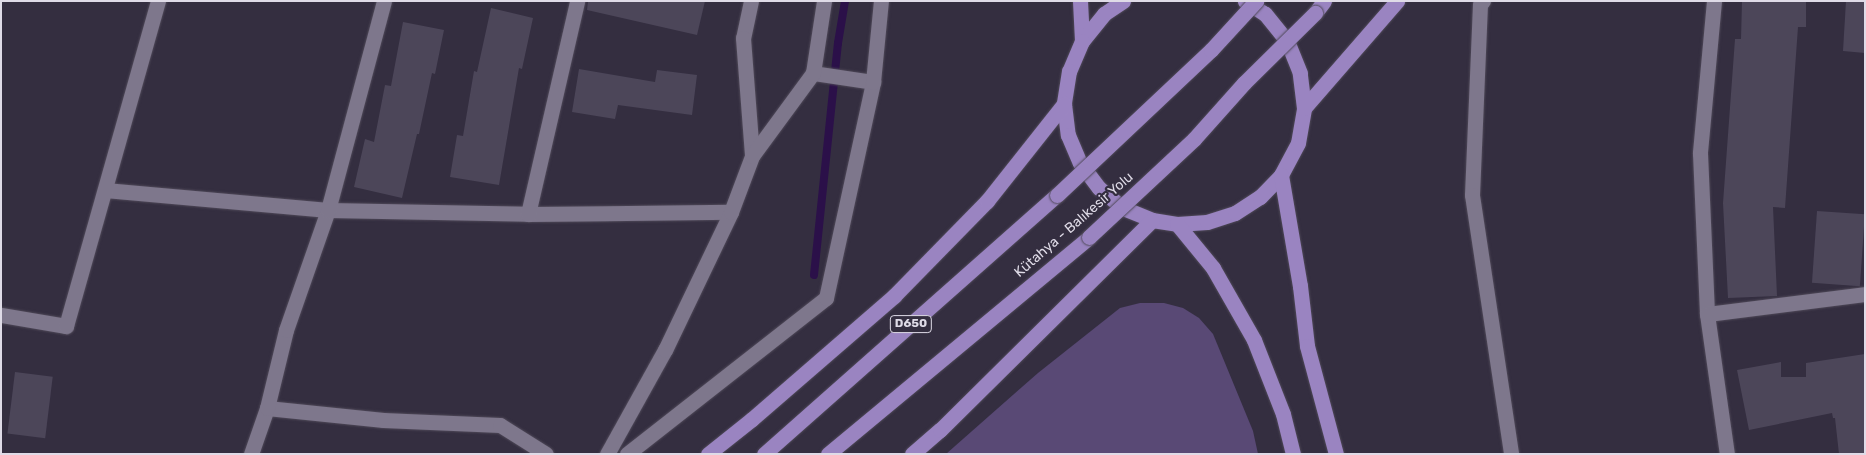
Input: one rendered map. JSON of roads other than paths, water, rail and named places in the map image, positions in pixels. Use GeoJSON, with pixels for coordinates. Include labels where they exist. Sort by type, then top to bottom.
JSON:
{"type":"FeatureCollection","features":[{"type":"Feature","properties":{"kind":"highway"},"geometry":{"type":"LineString","coordinates":[[1080,1],[1082,41]]}},
{"type":"Feature","properties":{"kind":"highway"},"geometry":{"type":"LineString","coordinates":[[1123,1],[1104,14],[1082,41],[1069,71],[1064,104],[1068,135],[1085,170],[1099,188],[1124,208],[1152,220],[1177,224],[1207,222],[1235,213],[1260,196],[1281,175],[1298,143],[1304,108],[1300,73],[1286,41],[1265,14],[1245,1]]}},
{"type":"Feature","properties":{"kind":"highway","name":"D650"},"geometry":{"type":"LineString","coordinates":[[764,454],[1058,195],[1211,50],[1256,1]]}},
{"type":"Feature","properties":{"kind":"highway"},"geometry":{"type":"LineString","coordinates":[[1304,108],[1397,1]]}},
{"type":"Feature","properties":{"kind":"highway","name":"Kütahya - Balıkesir Yolu"},"geometry":{"type":"LineString","coordinates":[[828,454],[1089,237],[1194,139],[1244,83],[1319,7]]}},
{"type":"Feature","properties":{"kind":"highway"},"geometry":{"type":"LineString","coordinates":[[708,454],[752,419],[894,296],[987,201],[1064,104]]}},
{"type":"Feature","properties":{"kind":"highway"},"geometry":{"type":"LineString","coordinates":[[1281,175],[1300,286],[1307,346],[1336,454]]}},
{"type":"Feature","properties":{"kind":"highway"},"geometry":{"type":"LineString","coordinates":[[912,454],[940,430],[1152,220]]}},
{"type":"Feature","properties":{"kind":"highway"},"geometry":{"type":"LineString","coordinates":[[1177,224],[1213,268],[1254,340],[1283,414],[1293,454]]}},
{"type":"Feature","properties":{"kind":"street"},"geometry":{"type":"LineString","coordinates":[[1,315],[66,326],[158,1]]}},
{"type":"Feature","properties":{"kind":"street"},"geometry":{"type":"LineString","coordinates":[[252,454],[267,408],[286,330],[328,210],[384,1]]}},
{"type":"Feature","properties":{"kind":"street"},"geometry":{"type":"LineString","coordinates":[[528,214],[577,1]]}},
{"type":"Feature","properties":{"kind":"street"},"geometry":{"type":"LineString","coordinates":[[751,1],[742,38],[752,156]]}},
{"type":"Feature","properties":{"kind":"street"},"geometry":{"type":"LineString","coordinates":[[607,454],[665,350],[731,212],[752,156],[813,73],[824,1]]}},
{"type":"Feature","properties":{"kind":"street"},"geometry":{"type":"LineString","coordinates":[[627,454],[826,298],[873,82],[882,1]]}},
{"type":"Feature","properties":{"kind":"street"},"geometry":{"type":"LineString","coordinates":[[1483,1],[1480,4],[1472,195],[1511,454]]}},
{"type":"Feature","properties":{"kind":"street"},"geometry":{"type":"LineString","coordinates":[[1714,1],[1700,153],[1707,314],[1727,454]]}},
{"type":"Feature","properties":{"kind":"street"},"geometry":{"type":"LineString","coordinates":[[813,73],[873,82]]}},
{"type":"Feature","properties":{"kind":"street"},"geometry":{"type":"LineString","coordinates":[[105,190],[328,210],[528,214],[731,212]]}},
{"type":"Feature","properties":{"kind":"street"},"geometry":{"type":"LineString","coordinates":[[1707,314],[1865,294]]}},
{"type":"Feature","properties":{"kind":"street"},"geometry":{"type":"LineString","coordinates":[[267,408],[383,420],[500,425],[546,454]]}},
{"type":"Feature","properties":{"kind":"waterway"},"geometry":{"type":"LineString","coordinates":[[814,275],[838,43],[845,1]]}}]}
